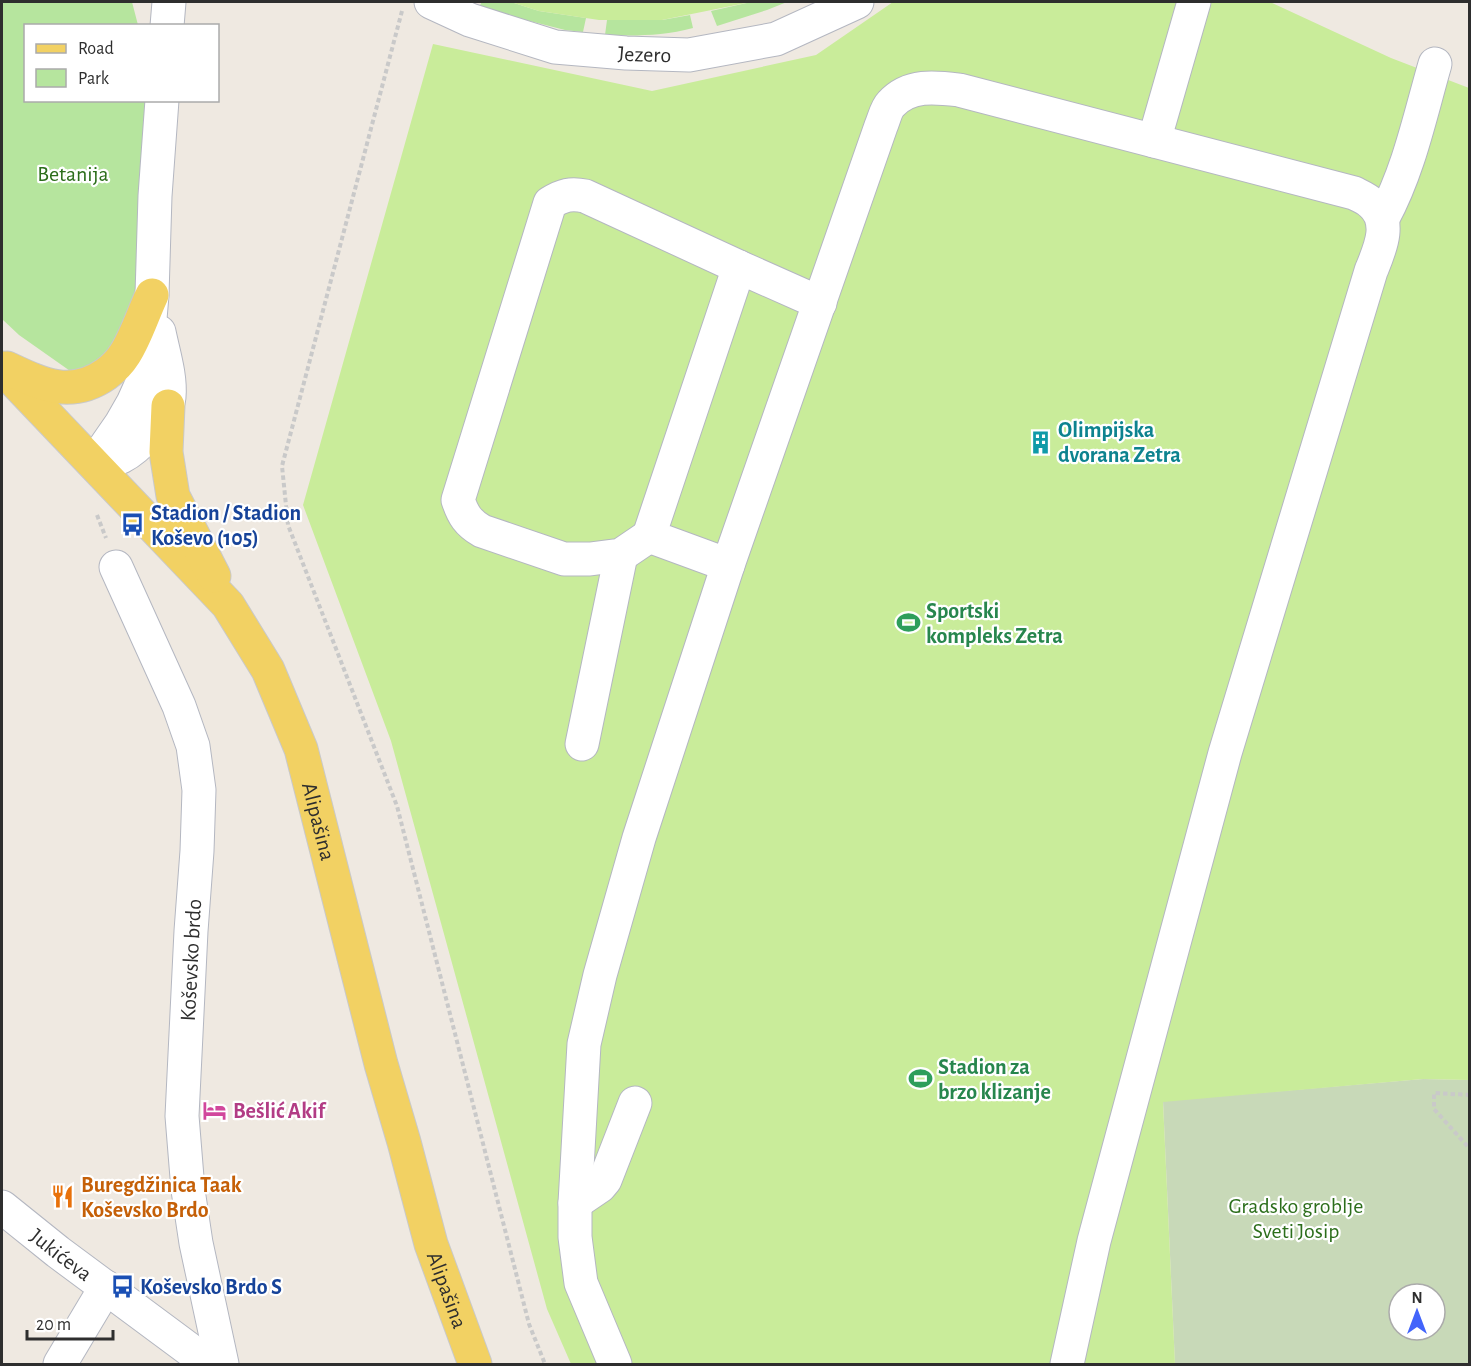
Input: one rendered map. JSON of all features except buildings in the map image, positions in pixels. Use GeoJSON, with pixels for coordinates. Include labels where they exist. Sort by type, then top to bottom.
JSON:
{"type":"FeatureCollection","features":[{"type":"Feature","properties":{"kind":"main road"},"geometry":{"type":"LineString","coordinates":[[2,367],[37,382],[63,388],[80,387],[94,382],[113,369],[126,354],[152,295]]}},
{"type":"Feature","properties":{"kind":"main road","name":"Alipašina"},"geometry":{"type":"LineString","coordinates":[[2,367],[228,605],[268,670],[301,749],[381,1064],[431,1244],[475,1365]]}},
{"type":"Feature","properties":{"kind":"main road"},"geometry":{"type":"LineString","coordinates":[[168,406],[166,452],[173,496],[228,605]]}},
{"type":"Feature","properties":{"kind":"street","name":"Jezero"},"geometry":{"type":"LineString","coordinates":[[431,2],[470,20],[555,46],[626,53],[689,55],[776,39],[857,2]]}},
{"type":"Feature","properties":{"kind":"street"},"geometry":{"type":"LineString","coordinates":[[1154,141],[1194,2]]}},
{"type":"Feature","properties":{"kind":"street"},"geometry":{"type":"LineString","coordinates":[[1067,1365],[1094,1241],[1225,753],[1364,294],[1379,252],[1383,236],[1383,218],[1405,171],[1435,64]]}},
{"type":"Feature","properties":{"kind":"street"},"geometry":{"type":"LineString","coordinates":[[615,1365],[581,1283],[575,1237],[574,1203],[584,1044],[600,975],[639,838],[728,566],[889,105],[905,92],[929,87],[958,90],[1354,193],[1372,203],[1383,218]]}},
{"type":"Feature","properties":{"kind":"street"},"geometry":{"type":"LineString","coordinates":[[94,463],[121,424],[142,383],[146,366],[162,102]]}},
{"type":"Feature","properties":{"kind":"street"},"geometry":{"type":"LineString","coordinates":[[739,267],[649,536],[621,555],[590,559],[564,559],[482,531],[471,525],[463,515],[458,500],[550,203],[561,196],[573,193],[585,196],[820,303]]}},
{"type":"Feature","properties":{"kind":"street"},"geometry":{"type":"LineString","coordinates":[[94,463],[120,458],[138,445],[168,406],[170,395],[167,372],[152,295]]}},
{"type":"Feature","properties":{"kind":"street"},"geometry":{"type":"LineString","coordinates":[[649,536],[728,566]]}},
{"type":"Feature","properties":{"kind":"street"},"geometry":{"type":"LineString","coordinates":[[582,744],[621,555]]}},
{"type":"Feature","properties":{"kind":"street","name":"Koševsko brdo"},"geometry":{"type":"LineString","coordinates":[[116,567],[179,706],[193,746],[197,779],[197,851],[190,931],[182,1116],[188,1191],[196,1243],[222,1365]]}},
{"type":"Feature","properties":{"kind":"street"},"geometry":{"type":"LineString","coordinates":[[574,1203],[600,1186],[605,1180],[635,1103]]}},
{"type":"Feature","properties":{"kind":"street","name":"Jukićeva"},"geometry":{"type":"LineString","coordinates":[[2,1207],[209,1365]]}},
{"type":"Feature","properties":{"kind":"street"},"geometry":{"type":"LineString","coordinates":[[60,1365],[106,1287]]}},
{"type":"Feature","properties":{"kind":"path"},"geometry":{"type":"LineString","coordinates":[[404,2],[282,466],[288,525],[397,806],[529,1324],[545,1365]]}},
{"type":"Feature","properties":{"kind":"path"},"geometry":{"type":"LineString","coordinates":[[1470,1095],[1434,1093],[1434,1109],[1470,1149]]}},
{"type":"Feature","properties":{"kind":"green space","name":"Betanija"},"geometry":{"type":"Polygon","coordinates":[[[2,2],[132,2],[138,24],[24,24],[24,102],[153,102],[133,315],[126,348],[73,373],[19,335],[2,319],[2,2]]]}},
{"type":"Feature","properties":{"kind":"green space"},"geometry":{"type":"Polygon","coordinates":[[[482,2],[511,2],[539,11],[586,18],[583,32],[565,30],[478,8],[482,2]]]}},
{"type":"Feature","properties":{"kind":"green space"},"geometry":{"type":"Polygon","coordinates":[[[511,2],[751,2],[662,20],[599,20],[539,11],[511,2]]]}},
{"type":"Feature","properties":{"kind":"green space"},"geometry":{"type":"Polygon","coordinates":[[[751,2],[787,2],[717,26],[711,11],[751,2]]]}},
{"type":"Feature","properties":{"kind":"green space","name":"Sportski kompleks Zetra"},"geometry":{"type":"Polygon","coordinates":[[[893,2],[1270,2],[1391,58],[1469,88],[1469,1080],[1423,1079],[1163,1102],[1175,1364],[571,1364],[547,1309],[391,741],[303,505],[433,44],[652,91],[816,55],[893,2]]]}},
{"type":"Feature","properties":{"kind":"green space"},"geometry":{"type":"Polygon","coordinates":[[[690,15],[693,28],[682,31],[649,35],[605,35],[607,20],[662,20],[690,15]]]}},
{"type":"Feature","properties":{"kind":"green space","name":"Gradsko groblje Sveti Josip"},"geometry":{"type":"Polygon","coordinates":[[[1423,1079],[1469,1080],[1469,1364],[1175,1364],[1163,1101],[1423,1079]]]}},
{"type":"Feature","properties":{"kind":"place","name":"Olimpijska dvorana Zetra"},"geometry":{"type":"Point","coordinates":[1040,442]}},
{"type":"Feature","properties":{"kind":"place","name":"Stadion / Stadion Koševo (105)"},"geometry":{"type":"Point","coordinates":[133,525]}},
{"type":"Feature","properties":{"kind":"place","name":"Sportski kompleks Zetra"},"geometry":{"type":"Point","coordinates":[908,623]}},
{"type":"Feature","properties":{"kind":"place","name":"Stadion za brzo klizanje"},"geometry":{"type":"Point","coordinates":[920,1079]}},
{"type":"Feature","properties":{"kind":"place","name":"Bešlić Akif"},"geometry":{"type":"Point","coordinates":[215,1110]}},
{"type":"Feature","properties":{"kind":"place","name":"Buregdžinica Taak Koševsko Brdo"},"geometry":{"type":"Point","coordinates":[63,1197]}},
{"type":"Feature","properties":{"kind":"place","name":"Koševsko Brdo S"},"geometry":{"type":"Point","coordinates":[122,1286]}}]}
